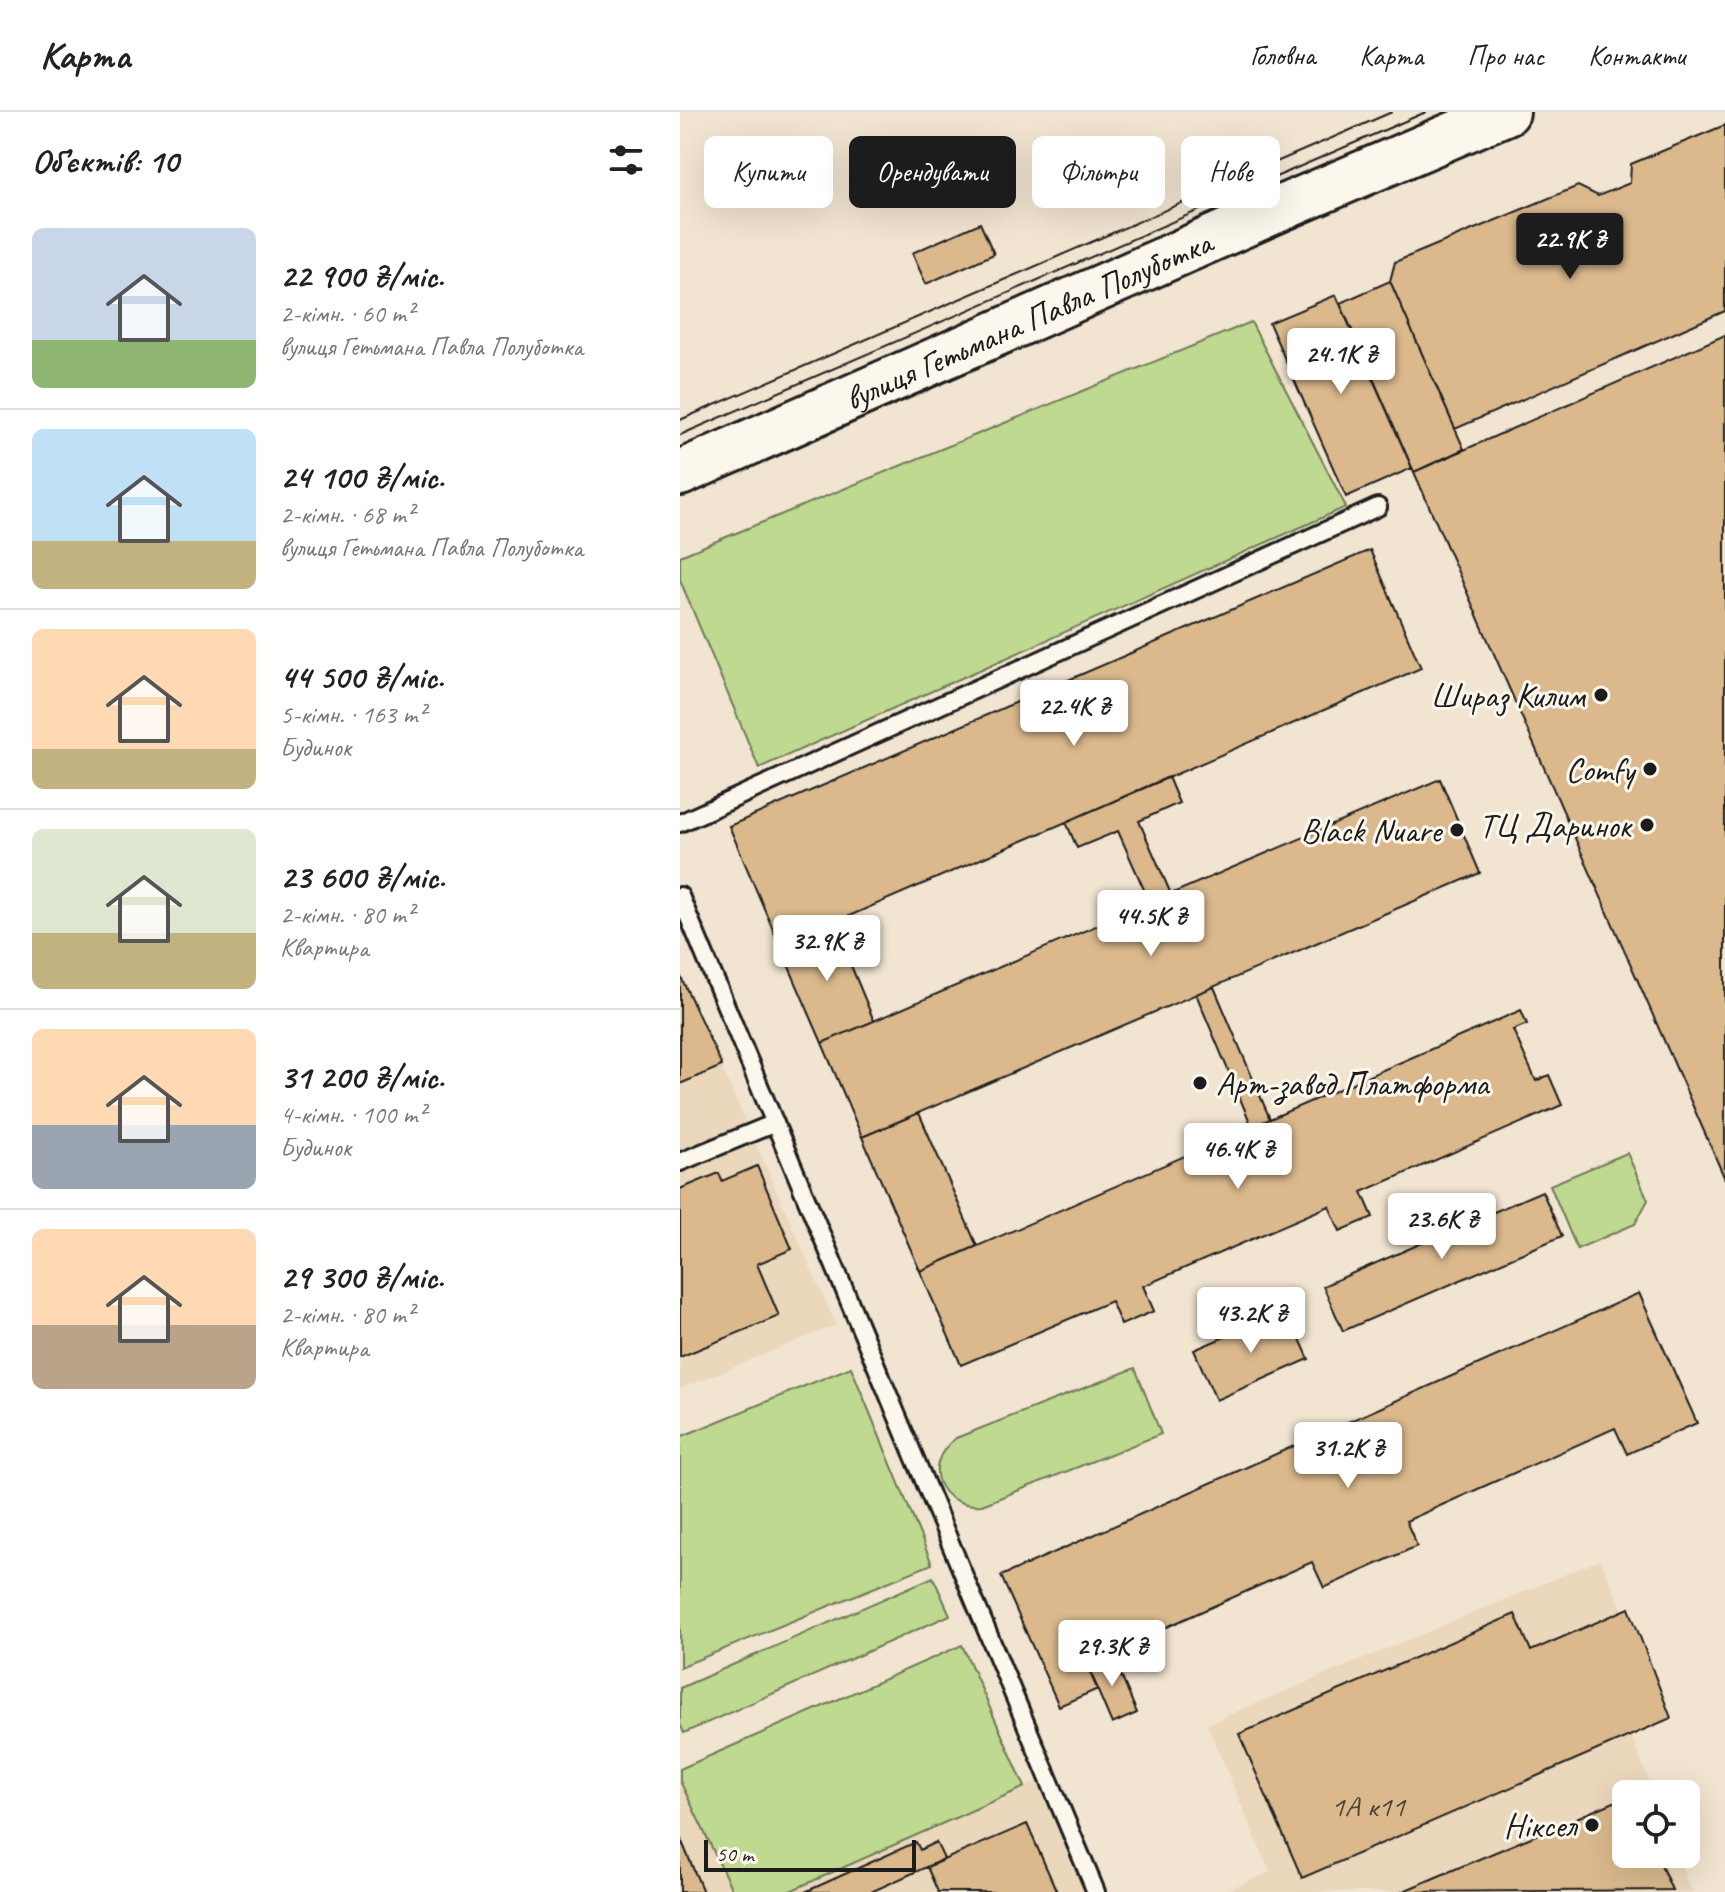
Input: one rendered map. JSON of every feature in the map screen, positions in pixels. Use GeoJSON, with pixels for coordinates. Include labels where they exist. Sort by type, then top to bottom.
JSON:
{"type":"FeatureCollection","features":[{"type":"Feature","properties":{"kind":"street","name":"вулиця Гетьмана Павла Полуботка"},"geometry":{"type":"LineString","coordinates":[[680,473],[1507,112]]}},
{"type":"Feature","properties":{"kind":"lane"},"geometry":{"type":"LineString","coordinates":[[680,823],[1378,507]]}},
{"type":"Feature","properties":{"kind":"lane"},"geometry":{"type":"LineString","coordinates":[[680,896],[1096,1892]]}},
{"type":"Feature","properties":{"kind":"lane"},"geometry":{"type":"LineString","coordinates":[[680,1162],[775,1123]]}},
{"type":"Feature","properties":{"kind":"shaded area"},"geometry":{"type":"Polygon","coordinates":[[[680,974],[836,1325],[680,1389],[680,974]]]}},
{"type":"Feature","properties":{"kind":"shaded area"},"geometry":{"type":"Polygon","coordinates":[[[1600,1560],[1671,1718],[1631,1735],[1649,1780],[1612,1780],[1612,1868],[1682,1868],[1690,1888],[1695,1892],[1223,1892],[1270,1872],[1207,1724],[1600,1560]]]}},
{"type":"Feature","properties":{"kind":"shaded area"},"geometry":{"type":"Polygon","coordinates":[[[1054,1774],[1103,1892],[788,1892],[1054,1774]]]}},
{"type":"Feature","properties":{"kind":"shaded area"},"geometry":{"type":"Polygon","coordinates":[[[680,1781],[733,1892],[680,1892],[680,1781]]]}},
{"type":"Feature","properties":{"kind":"green space"},"geometry":{"type":"Polygon","coordinates":[[[1251,322],[1346,507],[759,768],[680,580],[680,556],[1251,322]]]}},
{"type":"Feature","properties":{"kind":"green space"},"geometry":{"type":"Polygon","coordinates":[[[1627,1153],[1648,1200],[1635,1224],[1577,1249],[1550,1185],[1627,1153]]]}},
{"type":"Feature","properties":{"kind":"green space"},"geometry":{"type":"Polygon","coordinates":[[[851,1367],[932,1564],[680,1667],[680,1437],[851,1367]]]}},
{"type":"Feature","properties":{"kind":"green space"},"geometry":{"type":"Polygon","coordinates":[[[1135,1368],[1161,1434],[982,1505],[954,1500],[939,1483],[939,1460],[956,1438],[1135,1368]]]}},
{"type":"Feature","properties":{"kind":"green space"},"geometry":{"type":"Polygon","coordinates":[[[933,1577],[950,1615],[684,1733],[680,1724],[680,1688],[933,1577]]]}},
{"type":"Feature","properties":{"kind":"green space"},"geometry":{"type":"Polygon","coordinates":[[[962,1645],[1025,1787],[788,1892],[733,1892],[680,1781],[680,1769],[962,1645]]]}},
{"type":"Feature","properties":{"kind":"building"},"geometry":{"type":"Polygon","coordinates":[[[1725,125],[1725,311],[1455,429],[1390,281],[1395,262],[1578,186],[1598,196],[1630,183],[1631,164],[1725,125]]]}},
{"type":"Feature","properties":{"kind":"building"},"geometry":{"type":"Polygon","coordinates":[[[980,223],[994,254],[926,284],[912,253],[980,223]]]}},
{"type":"Feature","properties":{"kind":"building"},"geometry":{"type":"Polygon","coordinates":[[[1390,281],[1464,449],[1414,472],[1340,303],[1390,281]]]}},
{"type":"Feature","properties":{"kind":"building"},"geometry":{"type":"Polygon","coordinates":[[[1336,295],[1412,468],[1346,497],[1269,323],[1336,295]]]}},
{"type":"Feature","properties":{"kind":"building","name":"ТЦ Даринок"},"geometry":{"type":"Polygon","coordinates":[[[1725,335],[1725,1179],[1414,472],[1725,335]]]}},
{"type":"Feature","properties":{"kind":"building"},"geometry":{"type":"Polygon","coordinates":[[[1370,550],[1421,668],[780,946],[729,826],[1370,550]]]}},
{"type":"Feature","properties":{"kind":"building"},"geometry":{"type":"Polygon","coordinates":[[[1168,777],[1179,803],[1139,821],[1171,894],[1150,903],[1118,831],[1077,848],[1066,822],[1168,777]]]}},
{"type":"Feature","properties":{"kind":"building"},"geometry":{"type":"Polygon","coordinates":[[[1440,779],[1480,873],[862,1137],[822,1043],[1440,779]]]}},
{"type":"Feature","properties":{"kind":"building"},"geometry":{"type":"Polygon","coordinates":[[[833,922],[874,1021],[822,1043],[780,946],[833,922]]]}},
{"type":"Feature","properties":{"kind":"building"},"geometry":{"type":"Polygon","coordinates":[[[680,975],[722,1066],[680,1084],[680,975]]]}},
{"type":"Feature","properties":{"kind":"building"},"geometry":{"type":"Polygon","coordinates":[[[1214,987],[1270,1119],[1252,1127],[1196,994],[1214,987]]]}},
{"type":"Feature","properties":{"kind":"building"},"geometry":{"type":"Polygon","coordinates":[[[1521,1010],[1527,1024],[1513,1030],[1536,1081],[1549,1075],[1562,1105],[1362,1192],[1373,1217],[1340,1231],[1329,1206],[1143,1286],[1154,1311],[1121,1325],[1111,1301],[961,1365],[920,1271],[1521,1010]]]}},
{"type":"Feature","properties":{"kind":"building"},"geometry":{"type":"Polygon","coordinates":[[[919,1113],[977,1246],[920,1271],[862,1137],[919,1113]]]}},
{"type":"Feature","properties":{"kind":"building"},"geometry":{"type":"Polygon","coordinates":[[[757,1166],[792,1249],[757,1264],[779,1316],[680,1357],[680,1189],[719,1173],[722,1181],[757,1166]]]}},
{"type":"Feature","properties":{"kind":"building"},"geometry":{"type":"Polygon","coordinates":[[[1542,1191],[1562,1236],[1343,1331],[1323,1286],[1542,1191]]]}},
{"type":"Feature","properties":{"kind":"building"},"geometry":{"type":"Polygon","coordinates":[[[1639,1293],[1697,1423],[1627,1454],[1615,1428],[1406,1521],[1417,1546],[1324,1588],[1312,1562],[1086,1663],[1098,1689],[1059,1706],[1001,1576],[1639,1293]]]}},
{"type":"Feature","properties":{"kind":"building"},"geometry":{"type":"Polygon","coordinates":[[[1287,1310],[1309,1359],[1216,1400],[1194,1350],[1287,1310]]]}},
{"type":"Feature","properties":{"kind":"building"},"geometry":{"type":"Polygon","coordinates":[[[1629,1608],[1671,1718],[1302,1878],[1239,1734],[1515,1614],[1531,1651],[1629,1608]]]}},
{"type":"Feature","properties":{"kind":"building"},"geometry":{"type":"Polygon","coordinates":[[[1111,1652],[1137,1713],[1112,1724],[1086,1663],[1111,1652]]]}},
{"type":"Feature","properties":{"kind":"building","name":"Ніксел"},"geometry":{"type":"Polygon","coordinates":[[[1612,1803],[1612,1868],[1662,1868],[1672,1890],[1401,1892],[1612,1803]]]}},
{"type":"Feature","properties":{"kind":"building"},"geometry":{"type":"Polygon","coordinates":[[[1027,1824],[1057,1892],[938,1892],[927,1867],[1027,1824]]]}},
{"type":"Feature","properties":{"kind":"building"},"geometry":{"type":"Polygon","coordinates":[[[680,1837],[703,1892],[680,1892],[680,1837]]]}},
{"type":"Feature","properties":{"kind":"building"},"geometry":{"type":"Polygon","coordinates":[[[916,1842],[920,1850],[936,1842],[944,1859],[871,1892],[805,1892],[916,1842]]]}},
{"type":"Feature","properties":{"kind":"tram line"},"geometry":{"type":"LineString","coordinates":[[680,420],[1392,112]]}},
{"type":"Feature","properties":{"kind":"tram line"},"geometry":{"type":"LineString","coordinates":[[680,435],[1426,112]]}},
{"type":"Feature","properties":{"kind":"place","name":"Шираз Килим"},"geometry":{"type":"Point","coordinates":[1601,695]}},
{"type":"Feature","properties":{"kind":"place","name":"Comfy"},"geometry":{"type":"Point","coordinates":[1650,769]}},
{"type":"Feature","properties":{"kind":"place","name":"ТЦ Даринок"},"geometry":{"type":"Point","coordinates":[1647,825]}},
{"type":"Feature","properties":{"kind":"place","name":"Black Nuare"},"geometry":{"type":"Point","coordinates":[1457,830]}},
{"type":"Feature","properties":{"kind":"place","name":"Арт-завод Платформа"},"geometry":{"type":"Point","coordinates":[1200,1083]}},
{"type":"Feature","properties":{"kind":"place","name":"Ніксел"},"geometry":{"type":"Point","coordinates":[1592,1825]}}]}
